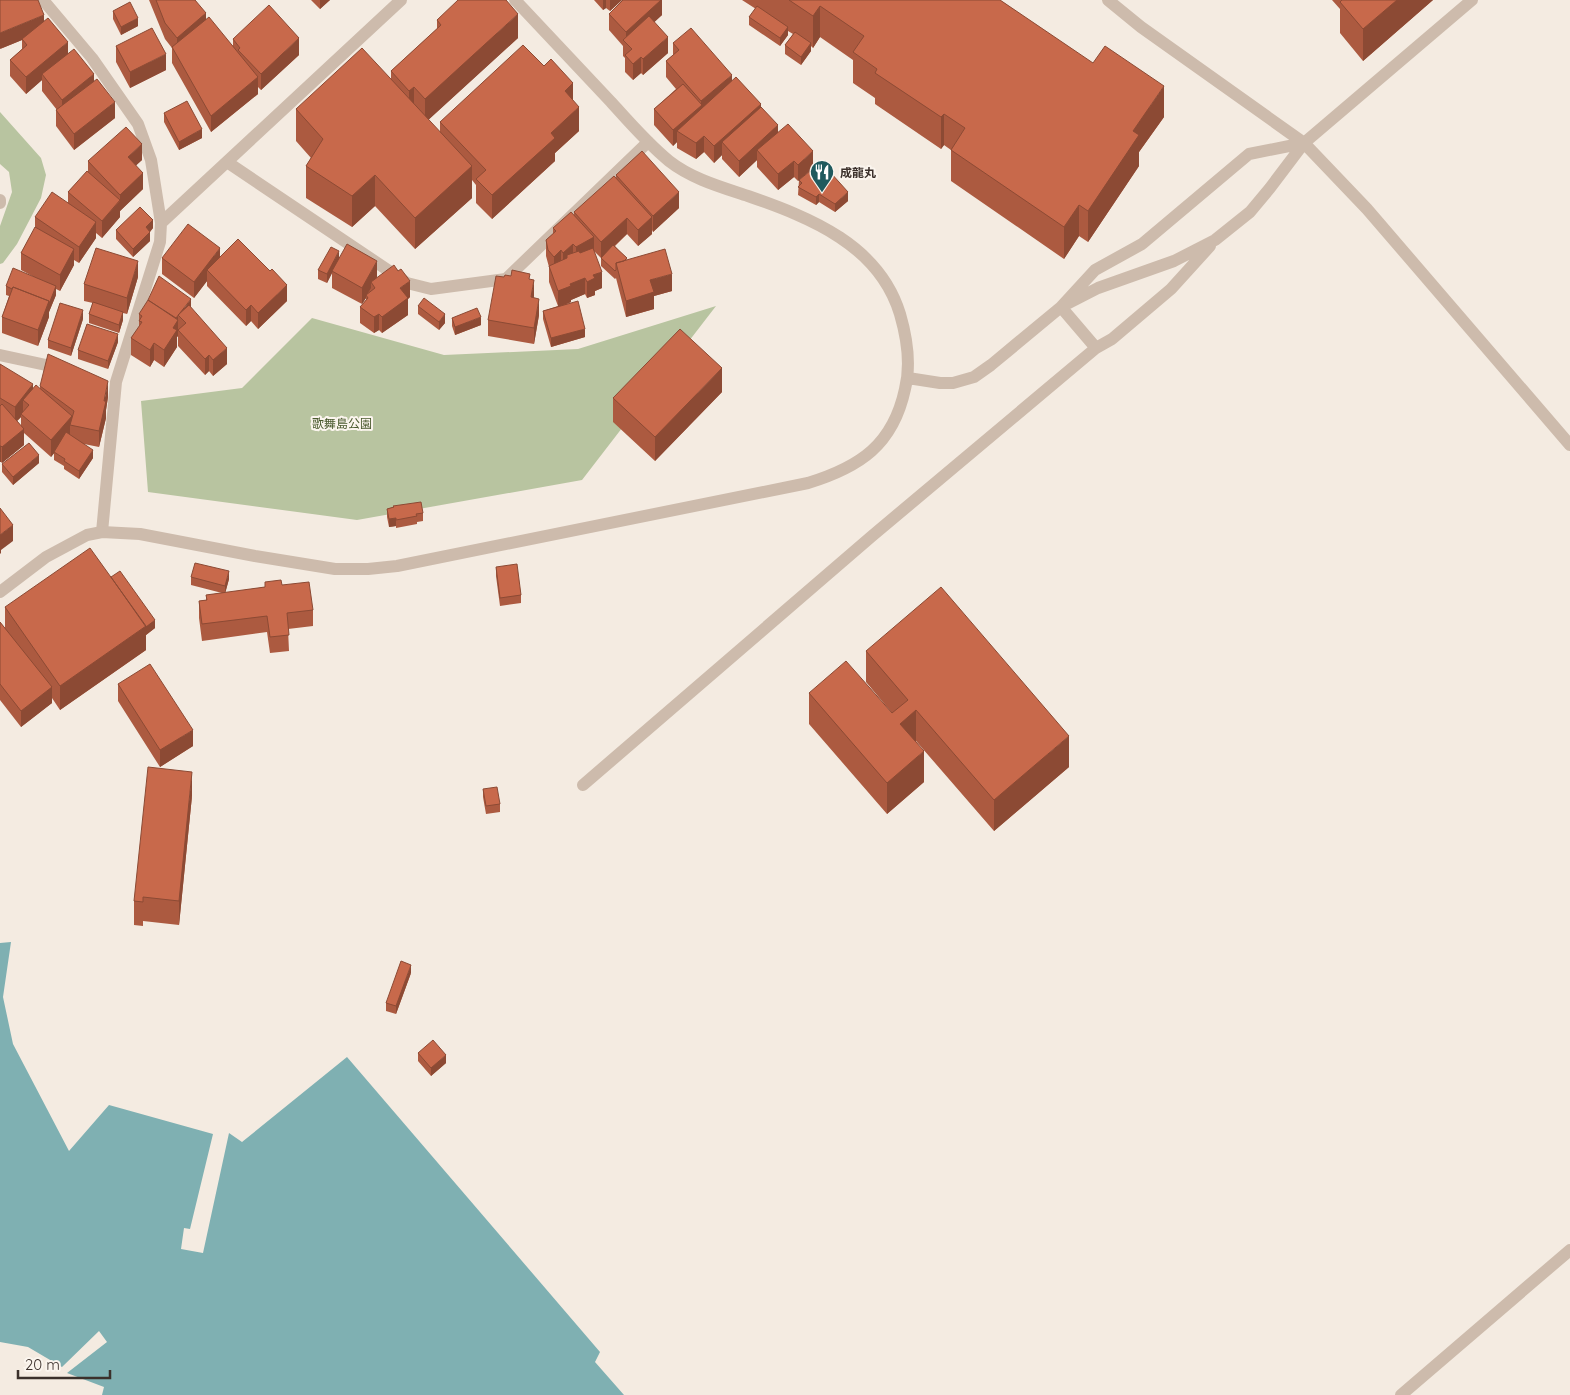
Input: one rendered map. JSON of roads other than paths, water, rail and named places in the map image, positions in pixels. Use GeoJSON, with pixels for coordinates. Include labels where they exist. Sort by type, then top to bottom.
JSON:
{"type":"FeatureCollection","features":[{"type":"Feature","properties":{"kind":"street"},"geometry":{"type":"LineString","coordinates":[[43,0],[92,58],[138,124],[151,160],[161,223],[160,242],[112,380],[102,532]]}},
{"type":"Feature","properties":{"kind":"street"},"geometry":{"type":"LineString","coordinates":[[161,223],[401,0]]}},
{"type":"Feature","properties":{"kind":"street"},"geometry":{"type":"LineString","coordinates":[[0,592],[46,558],[87,535],[102,532],[140,534],[264,558],[335,569],[388,567],[429,561],[643,515],[808,483],[852,466],[866,456],[889,432],[898,414],[908,378],[906,340],[898,308],[883,278],[866,259],[836,233],[794,213],[688,174],[670,162],[648,142],[514,0]]}},
{"type":"Feature","properties":{"kind":"street"},"geometry":{"type":"LineString","coordinates":[[1108,0],[1140,28],[1304,144],[1366,208],[1570,445]]}},
{"type":"Feature","properties":{"kind":"street"},"geometry":{"type":"LineString","coordinates":[[583,785],[872,536],[1096,348],[1112,339],[1171,289],[1215,240],[1250,212],[1304,144],[1472,0]]}},
{"type":"Feature","properties":{"kind":"street"},"geometry":{"type":"LineString","coordinates":[[226,162],[407,283],[430,289],[506,279],[648,142]]}},
{"type":"Feature","properties":{"kind":"street"},"geometry":{"type":"LineString","coordinates":[[908,378],[940,384],[953,383],[974,377],[992,365],[1061,307],[1095,270],[1142,244],[1249,154],[1304,144]]}},
{"type":"Feature","properties":{"kind":"street"},"geometry":{"type":"LineString","coordinates":[[1061,307],[1098,288],[1174,261],[1215,240]]}},
{"type":"Feature","properties":{"kind":"street"},"geometry":{"type":"LineString","coordinates":[[1061,307],[1096,348]]}},
{"type":"Feature","properties":{"kind":"street"},"geometry":{"type":"LineString","coordinates":[[0,355],[70,370]]}},
{"type":"Feature","properties":{"kind":"street"},"geometry":{"type":"LineString","coordinates":[[1401,1395],[1570,1250]]}},
{"type":"Feature","properties":{"kind":"water"},"geometry":{"type":"Polygon","coordinates":[[[11,942],[3,997],[13,1044],[69,1151],[109,1105],[213,1134],[190,1229],[184,1228],[181,1249],[203,1253],[229,1133],[242,1142],[347,1057],[600,1352],[595,1362],[624,1395],[102,1395],[104,1387],[67,1373],[107,1342],[99,1331],[62,1367],[28,1347],[0,1342],[0,943],[11,942]]]}},
{"type":"Feature","properties":{"kind":"place","name":"成龍丸"},"geometry":{"type":"Point","coordinates":[822,193]}},
{"type":"Feature","properties":{"kind":"park label","name":"歌舞島公園"},"geometry":{"type":"Point","coordinates":[342,423]}}]}
